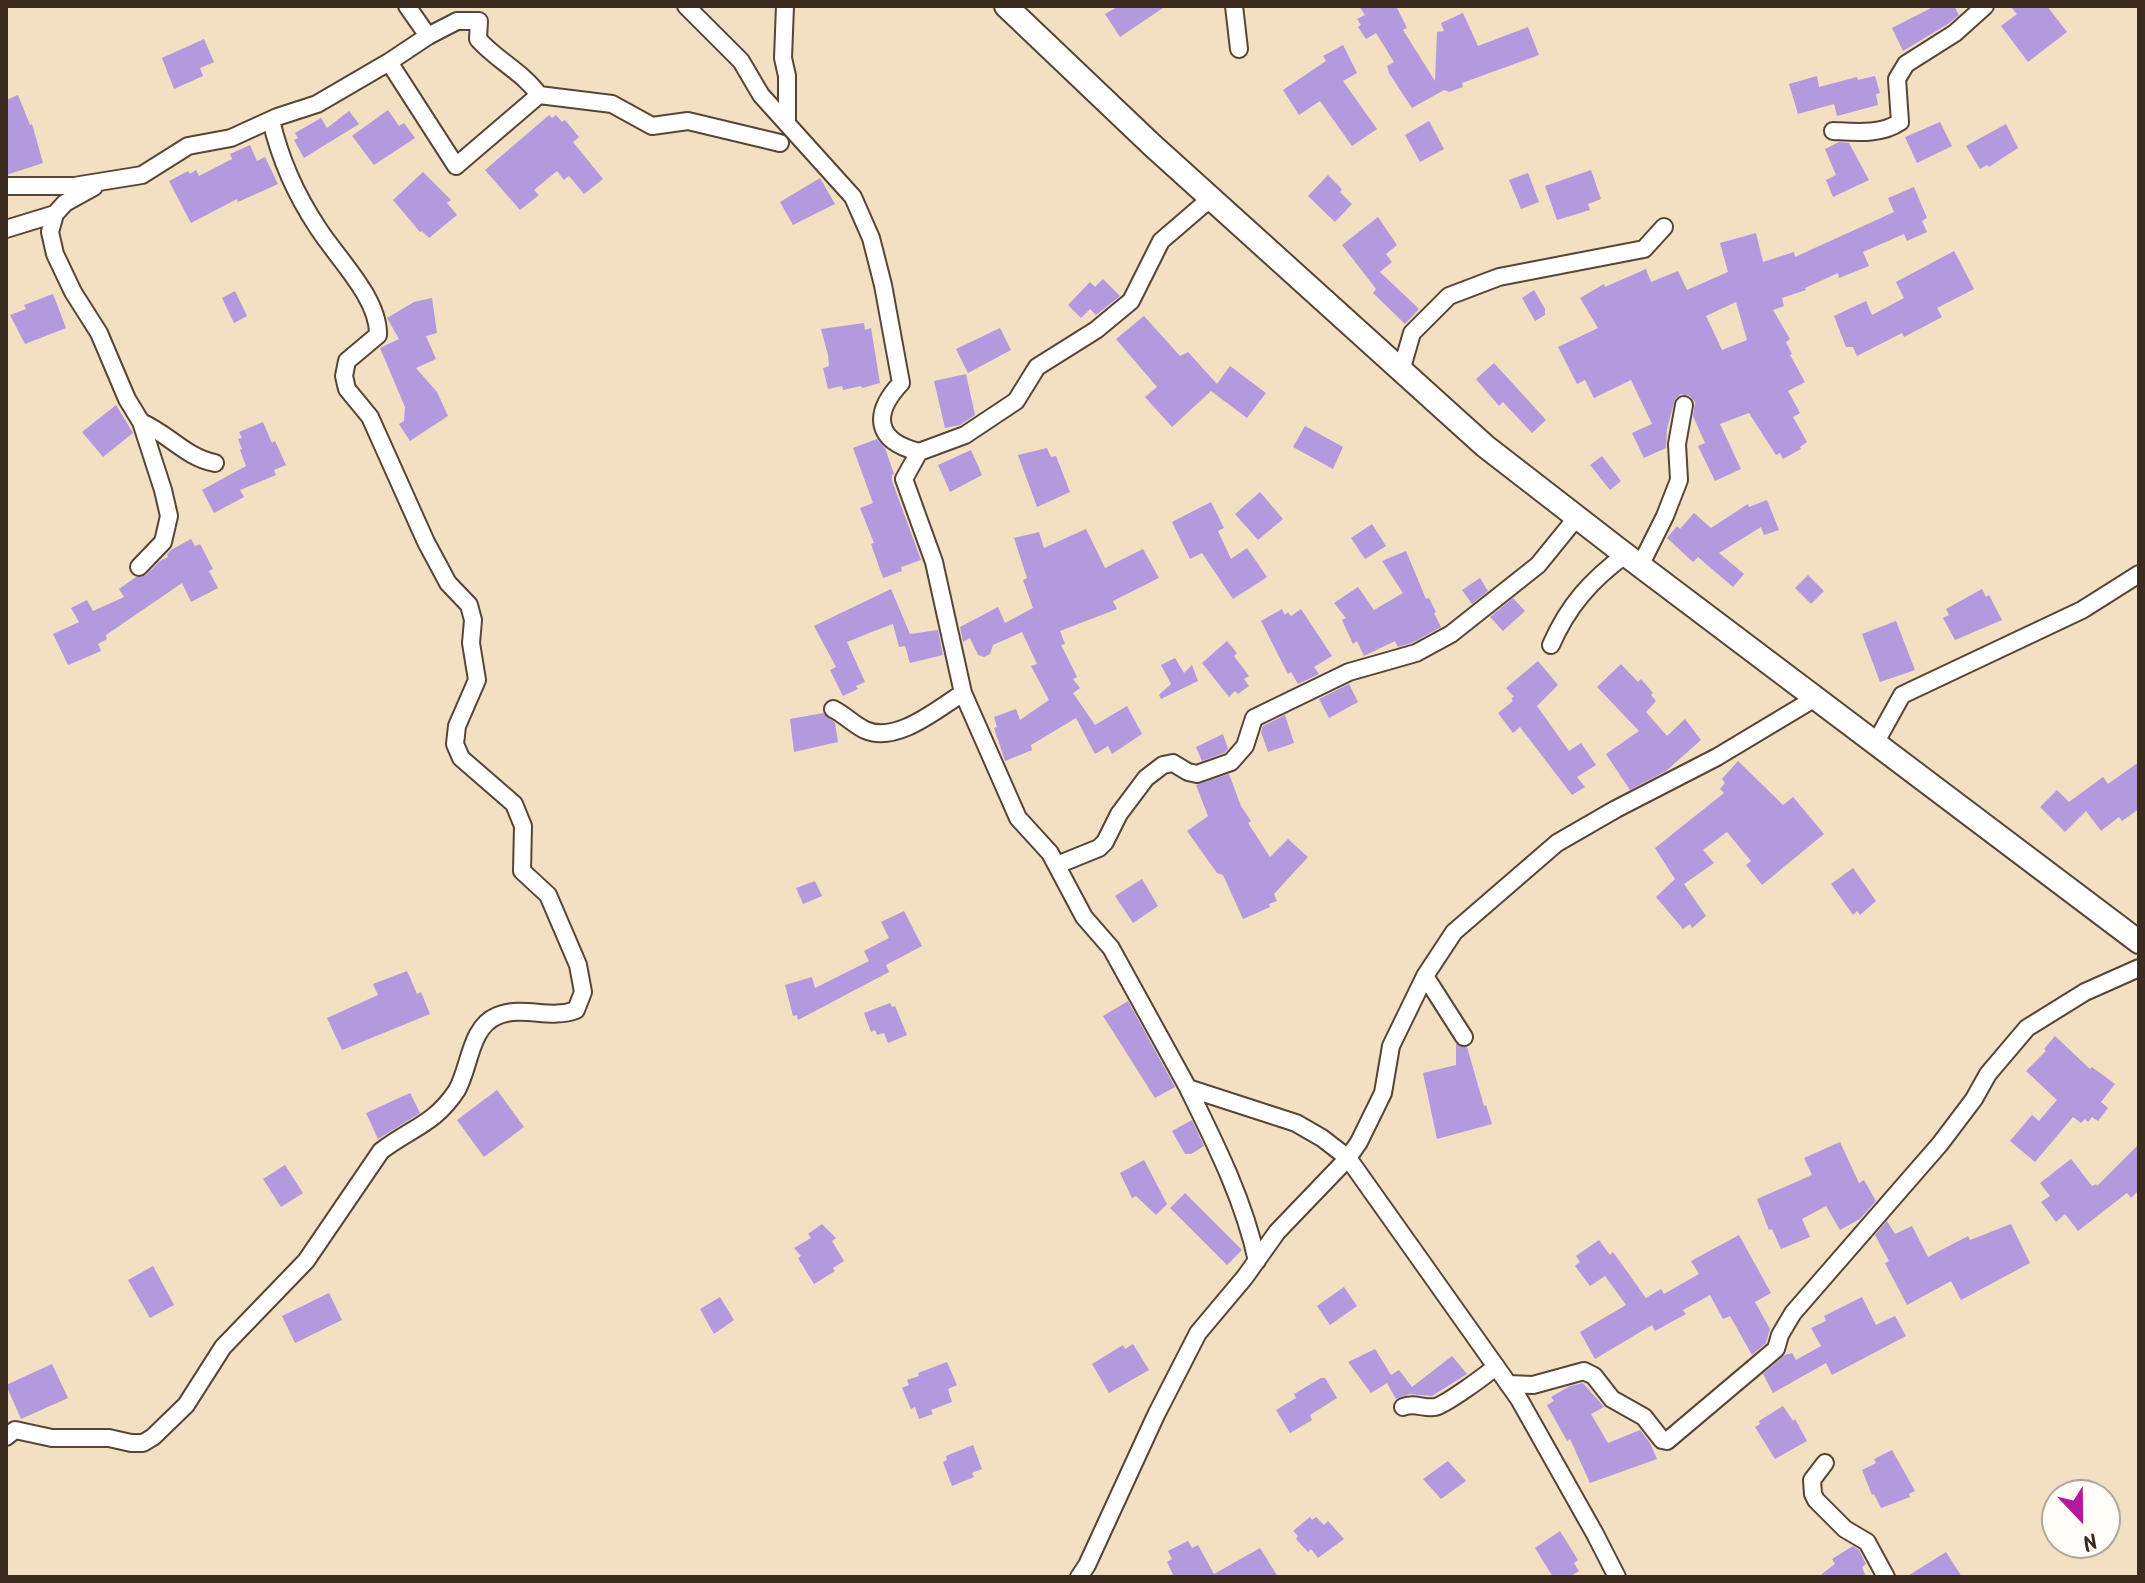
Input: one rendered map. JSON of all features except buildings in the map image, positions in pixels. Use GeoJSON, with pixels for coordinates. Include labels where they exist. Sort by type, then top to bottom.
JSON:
{"type":"FeatureCollection","features":[{"type":"Feature","properties":{"kind":"main road"},"geometry":{"type":"LineString","coordinates":[[1006,6],[1211,198],[1485,446],[2139,942]]}},
{"type":"Feature","properties":{"kind":"street"},"geometry":{"type":"LineString","coordinates":[[407,6],[428,36]]}},
{"type":"Feature","properties":{"kind":"street"},"geometry":{"type":"LineString","coordinates":[[6,186],[74,186],[142,175],[188,146],[231,138],[317,104],[483,6]]}},
{"type":"Feature","properties":{"kind":"street"},"geometry":{"type":"LineString","coordinates":[[686,6],[741,61],[761,95],[853,197],[871,238],[883,285],[901,383],[887,399],[882,419],[886,435],[900,447],[919,452],[965,435],[1016,401],[1037,367],[1096,330],[1131,301],[1161,241],[1211,198]]}},
{"type":"Feature","properties":{"kind":"street"},"geometry":{"type":"LineString","coordinates":[[785,6],[783,58],[787,76],[787,124]]}},
{"type":"Feature","properties":{"kind":"street"},"geometry":{"type":"LineString","coordinates":[[1234,6],[1239,49]]}},
{"type":"Feature","properties":{"kind":"street"},"geometry":{"type":"LineString","coordinates":[[1833,131],[1868,132],[1891,128],[1900,122],[1897,79],[1906,64],[1955,33],[1985,6]]}},
{"type":"Feature","properties":{"kind":"street"},"geometry":{"type":"LineString","coordinates":[[457,21],[479,21],[478,39],[491,54],[533,85],[539,95]]}},
{"type":"Feature","properties":{"kind":"street"},"geometry":{"type":"LineString","coordinates":[[389,62],[456,166],[539,95],[612,104],[652,126],[688,121],[780,143]]}},
{"type":"Feature","properties":{"kind":"street"},"geometry":{"type":"LineString","coordinates":[[6,1437],[15,1430],[52,1438],[109,1438],[131,1443],[143,1443],[153,1437],[186,1405],[223,1347],[306,1261],[381,1151],[439,1113],[458,1088],[480,1030],[495,1016],[516,1011],[564,1015],[576,1010],[583,992],[578,965],[548,895],[522,871],[523,826],[514,804],[461,758],[455,744],[457,726],[477,680],[469,605],[448,583],[370,417],[347,389],[344,376],[347,361],[378,335],[378,324],[349,269],[318,229],[294,187],[277,148],[271,120]]}},
{"type":"Feature","properties":{"kind":"street"},"geometry":{"type":"LineString","coordinates":[[102,182],[65,203],[55,214],[50,232],[55,254],[73,292],[99,333],[127,399],[141,422],[169,516],[163,542],[139,567]]}},
{"type":"Feature","properties":{"kind":"street"},"geometry":{"type":"LineString","coordinates":[[6,229],[55,214]]}},
{"type":"Feature","properties":{"kind":"street"},"geometry":{"type":"LineString","coordinates":[[1401,371],[1412,333],[1449,296],[1499,277],[1644,249],[1664,227]]}},
{"type":"Feature","properties":{"kind":"street"},"geometry":{"type":"LineString","coordinates":[[1551,645],[1573,604],[1597,576],[1633,560],[1665,516],[1679,480],[1677,444],[1684,405]]}},
{"type":"Feature","properties":{"kind":"street"},"geometry":{"type":"LineString","coordinates":[[141,422],[157,429],[197,460],[215,463]]}},
{"type":"Feature","properties":{"kind":"street"},"geometry":{"type":"LineString","coordinates":[[919,452],[904,479],[934,562],[963,693],[1018,818],[1057,865],[1084,917],[1111,948],[1188,1088],[1222,1159],[1251,1233],[1257,1261]]}},
{"type":"Feature","properties":{"kind":"street"},"geometry":{"type":"LineString","coordinates":[[1057,865],[1099,848],[1130,798],[1146,778],[1163,765],[1173,763],[1197,774],[1231,762],[1245,746],[1254,718],[1349,672],[1416,653],[1451,634],[1530,573],[1577,517]]}},
{"type":"Feature","properties":{"kind":"street"},"geometry":{"type":"LineString","coordinates":[[1876,742],[1902,695],[2082,610],[2139,574]]}},
{"type":"Feature","properties":{"kind":"street"},"geometry":{"type":"LineString","coordinates":[[833,709],[861,728],[884,733],[906,727],[963,693]]}},
{"type":"Feature","properties":{"kind":"street"},"geometry":{"type":"LineString","coordinates":[[1079,1577],[1198,1333],[1277,1232],[1348,1158],[1383,1093],[1391,1046],[1425,976],[1454,932],[1557,843],[1717,757],[1817,697]]}},
{"type":"Feature","properties":{"kind":"street"},"geometry":{"type":"LineString","coordinates":[[1508,1384],[1533,1385],[1584,1371],[1594,1376],[1612,1399],[1644,1417],[1662,1440],[1667,1441],[1776,1349],[1793,1313],[1940,1144],[1974,1099],[1988,1074],[2027,1028],[2085,992],[2139,968]]}},
{"type":"Feature","properties":{"kind":"street"},"geometry":{"type":"LineString","coordinates":[[1425,976],[1464,1037]]}},
{"type":"Feature","properties":{"kind":"street"},"geometry":{"type":"LineString","coordinates":[[1188,1088],[1296,1123],[1348,1158],[1361,1180],[1434,1275],[1519,1399],[1617,1577]]}},
{"type":"Feature","properties":{"kind":"street"},"geometry":{"type":"LineString","coordinates":[[1403,1407],[1409,1404],[1433,1408],[1485,1378],[1496,1366]]}},
{"type":"Feature","properties":{"kind":"street"},"geometry":{"type":"LineString","coordinates":[[1825,1463],[1812,1480],[1813,1494],[1845,1529],[1867,1542],[1886,1577]]}}]}
